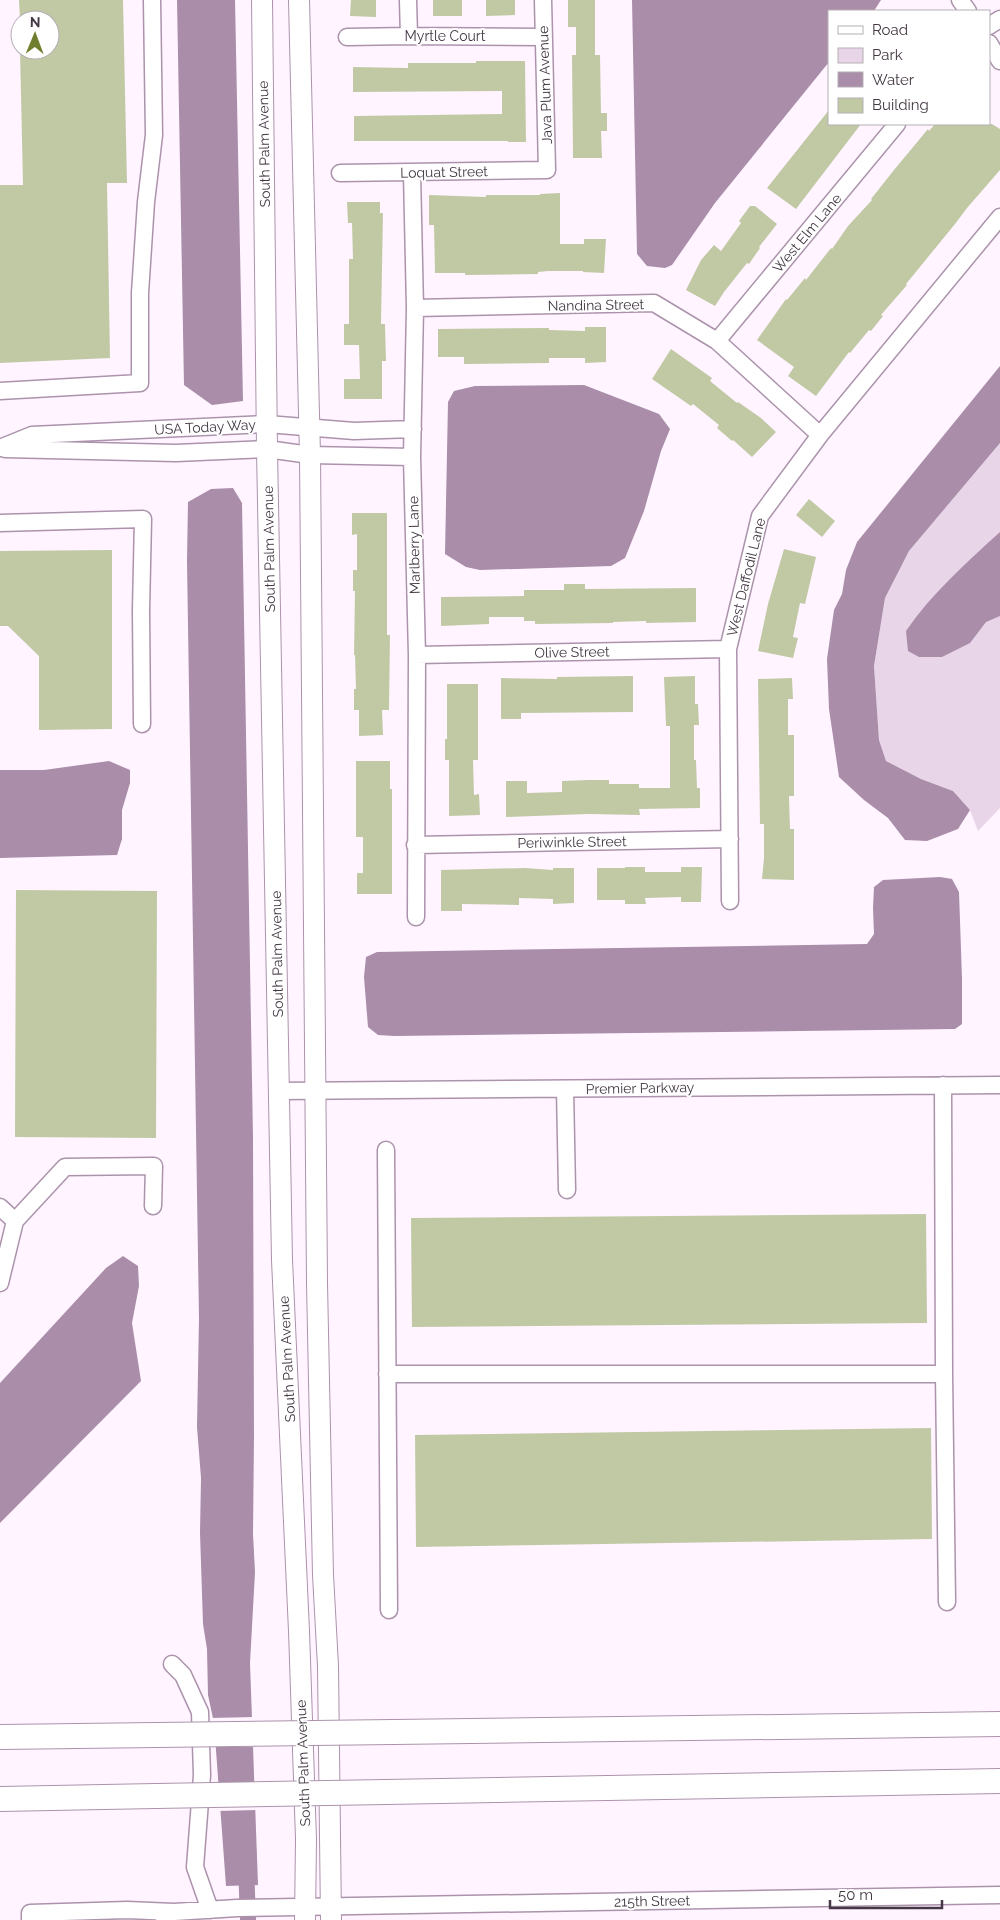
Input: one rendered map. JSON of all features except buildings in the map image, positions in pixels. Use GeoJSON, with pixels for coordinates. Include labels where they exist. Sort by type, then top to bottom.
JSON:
{"type":"FeatureCollection","features":[{"type":"Feature","properties":{"kind":"highway"},"geometry":{"type":"LineString","coordinates":[[0,1738],[1000,1724]]}},
{"type":"Feature","properties":{"kind":"highway"},"geometry":{"type":"LineString","coordinates":[[0,1799],[1000,1781]]}},
{"type":"Feature","properties":{"kind":"main road","name":"South Palm Avenue"},"geometry":{"type":"LineString","coordinates":[[262,0],[267,449],[282,1260],[300,1641],[306,1839],[305,1914]]}},
{"type":"Feature","properties":{"kind":"main road","name":"South Palm Avenue"},"geometry":{"type":"LineString","coordinates":[[299,0],[310,455],[318,1332],[323,1575],[328,1666],[331,1913]]}},
{"type":"Feature","properties":{"kind":"street"},"geometry":{"type":"LineString","coordinates":[[0,391],[140,383],[140,293],[146,202],[154,135],[152,0]]}},
{"type":"Feature","properties":{"kind":"street"},"geometry":{"type":"LineString","coordinates":[[408,0],[408,36]]}},
{"type":"Feature","properties":{"kind":"street","name":"Java Plum Avenue"},"geometry":{"type":"LineString","coordinates":[[542,0],[547,170]]}},
{"type":"Feature","properties":{"kind":"street","name":"Myrtle Court"},"geometry":{"type":"LineString","coordinates":[[347,37],[543,36]]}},
{"type":"Feature","properties":{"kind":"street"},"geometry":{"type":"LineString","coordinates":[[990,45],[1000,60]]}},
{"type":"Feature","properties":{"kind":"street","name":"West Elm Lane"},"geometry":{"type":"LineString","coordinates":[[717,341],[896,125]]}},
{"type":"Feature","properties":{"kind":"street","name":"Loquat Street"},"geometry":{"type":"LineString","coordinates":[[340,173],[547,170]]}},
{"type":"Feature","properties":{"kind":"street","name":"Marlberry Lane"},"geometry":{"type":"LineString","coordinates":[[412,173],[415,308],[412,457],[417,655],[416,917]]}},
{"type":"Feature","properties":{"kind":"street","name":"West Daffodil Lane"},"geometry":{"type":"LineString","coordinates":[[730,901],[728,649],[760,516],[820,434],[1000,218]]}},
{"type":"Feature","properties":{"kind":"street","name":"Nandina Street"},"geometry":{"type":"LineString","coordinates":[[415,308],[654,303],[717,341],[820,434]]}},
{"type":"Feature","properties":{"kind":"street","name":"USA Today Way"},"geometry":{"type":"LineString","coordinates":[[0,448],[32,435],[267,424],[354,431],[413,429]]}},
{"type":"Feature","properties":{"kind":"street","name":"USA Today Way"},"geometry":{"type":"LineString","coordinates":[[0,448],[176,453],[267,449],[310,455],[412,457]]}},
{"type":"Feature","properties":{"kind":"street"},"geometry":{"type":"LineString","coordinates":[[0,523],[142,519],[142,724]]}},
{"type":"Feature","properties":{"kind":"street","name":"Olive Street"},"geometry":{"type":"LineString","coordinates":[[417,655],[728,649]]}},
{"type":"Feature","properties":{"kind":"street","name":"Periwinkle Street"},"geometry":{"type":"LineString","coordinates":[[415,845],[730,839]]}},
{"type":"Feature","properties":{"kind":"street"},"geometry":{"type":"LineString","coordinates":[[943,1085],[947,1602]]}},
{"type":"Feature","properties":{"kind":"street","name":"Premier Parkway"},"geometry":{"type":"LineString","coordinates":[[279,1091],[1000,1085]]}},
{"type":"Feature","properties":{"kind":"street"},"geometry":{"type":"LineString","coordinates":[[565,1089],[566,1190]]}},
{"type":"Feature","properties":{"kind":"street"},"geometry":{"type":"LineString","coordinates":[[386,1150],[389,1610]]}},
{"type":"Feature","properties":{"kind":"street"},"geometry":{"type":"LineString","coordinates":[[0,1283],[15,1222],[65,1167],[154,1166],[153,1206]]}},
{"type":"Feature","properties":{"kind":"street"},"geometry":{"type":"LineString","coordinates":[[0,1207],[15,1222]]}},
{"type":"Feature","properties":{"kind":"street"},"geometry":{"type":"LineString","coordinates":[[387,1374],[944,1374]]}},
{"type":"Feature","properties":{"kind":"street"},"geometry":{"type":"LineString","coordinates":[[172,1664],[183,1675],[200,1712],[202,1775],[195,1867],[210,1910]]}},
{"type":"Feature","properties":{"kind":"street","name":"215th Street"},"geometry":{"type":"LineString","coordinates":[[30,1920],[30,1913],[127,1910],[169,1916],[237,1908],[261,1908],[305,1914],[999,1895]]}},
{"type":"Feature","properties":{"kind":"green space"},"geometry":{"type":"Polygon","coordinates":[[[1000,443],[1000,808],[978,831],[970,810],[953,791],[921,779],[886,761],[879,740],[874,666],[885,598],[909,551],[1000,443]]]}},
{"type":"Feature","properties":{"kind":"water"},"geometry":{"type":"Polygon","coordinates":[[[177,0],[235,0],[243,401],[212,405],[184,385],[177,0]]]}},
{"type":"Feature","properties":{"kind":"water"},"geometry":{"type":"Polygon","coordinates":[[[632,0],[881,0],[875,10],[828,10],[828,63],[715,203],[672,265],[665,268],[647,266],[637,254],[632,0]]]}},
{"type":"Feature","properties":{"kind":"water"},"geometry":{"type":"Polygon","coordinates":[[[1000,366],[1000,443],[909,551],[885,598],[874,666],[879,740],[886,761],[921,779],[953,791],[970,810],[958,829],[927,841],[905,840],[888,818],[864,800],[839,777],[829,709],[827,659],[834,610],[842,594],[846,570],[857,542],[1000,366]]]}},
{"type":"Feature","properties":{"kind":"water"},"geometry":{"type":"Polygon","coordinates":[[[584,385],[659,414],[670,429],[661,451],[644,511],[625,558],[611,566],[480,570],[466,567],[445,554],[448,402],[454,391],[475,386],[584,385]]]}},
{"type":"Feature","properties":{"kind":"water"},"geometry":{"type":"Polygon","coordinates":[[[233,488],[242,503],[253,1138],[253,1534],[255,1572],[250,1663],[258,1885],[226,1886],[214,1723],[208,1695],[200,1533],[201,1478],[197,1427],[199,1318],[187,561],[188,502],[211,489],[233,488]]]}},
{"type":"Feature","properties":{"kind":"water"},"geometry":{"type":"Polygon","coordinates":[[[1000,532],[1000,616],[986,622],[970,643],[942,657],[919,657],[908,651],[906,631],[916,617],[950,579],[1000,532]]]}},
{"type":"Feature","properties":{"kind":"water"},"geometry":{"type":"Polygon","coordinates":[[[109,761],[130,770],[130,783],[122,810],[122,839],[117,855],[0,858],[0,770],[44,770],[109,761]]]}},
{"type":"Feature","properties":{"kind":"water"},"geometry":{"type":"Polygon","coordinates":[[[940,877],[952,879],[959,892],[962,1024],[955,1029],[394,1036],[378,1035],[368,1027],[364,977],[366,957],[377,952],[867,944],[874,934],[874,887],[883,880],[940,877]]]}},
{"type":"Feature","properties":{"kind":"water"},"geometry":{"type":"Polygon","coordinates":[[[123,1256],[138,1266],[139,1286],[132,1323],[141,1381],[0,1523],[0,1383],[106,1268],[123,1256]]]}},
{"type":"Feature","properties":{"kind":"pier"},"geometry":{"type":"Polygon","coordinates":[[[255,1717],[257,1747],[212,1747],[210,1718],[255,1717]]]}},
{"type":"Feature","properties":{"kind":"pier"},"geometry":{"type":"Polygon","coordinates":[[[258,1782],[259,1810],[217,1811],[215,1783],[258,1782]]]}},
{"type":"Feature","properties":{"kind":"waterway"},"geometry":{"type":"LineString","coordinates":[[246,1865],[248,1920]]}}]}
